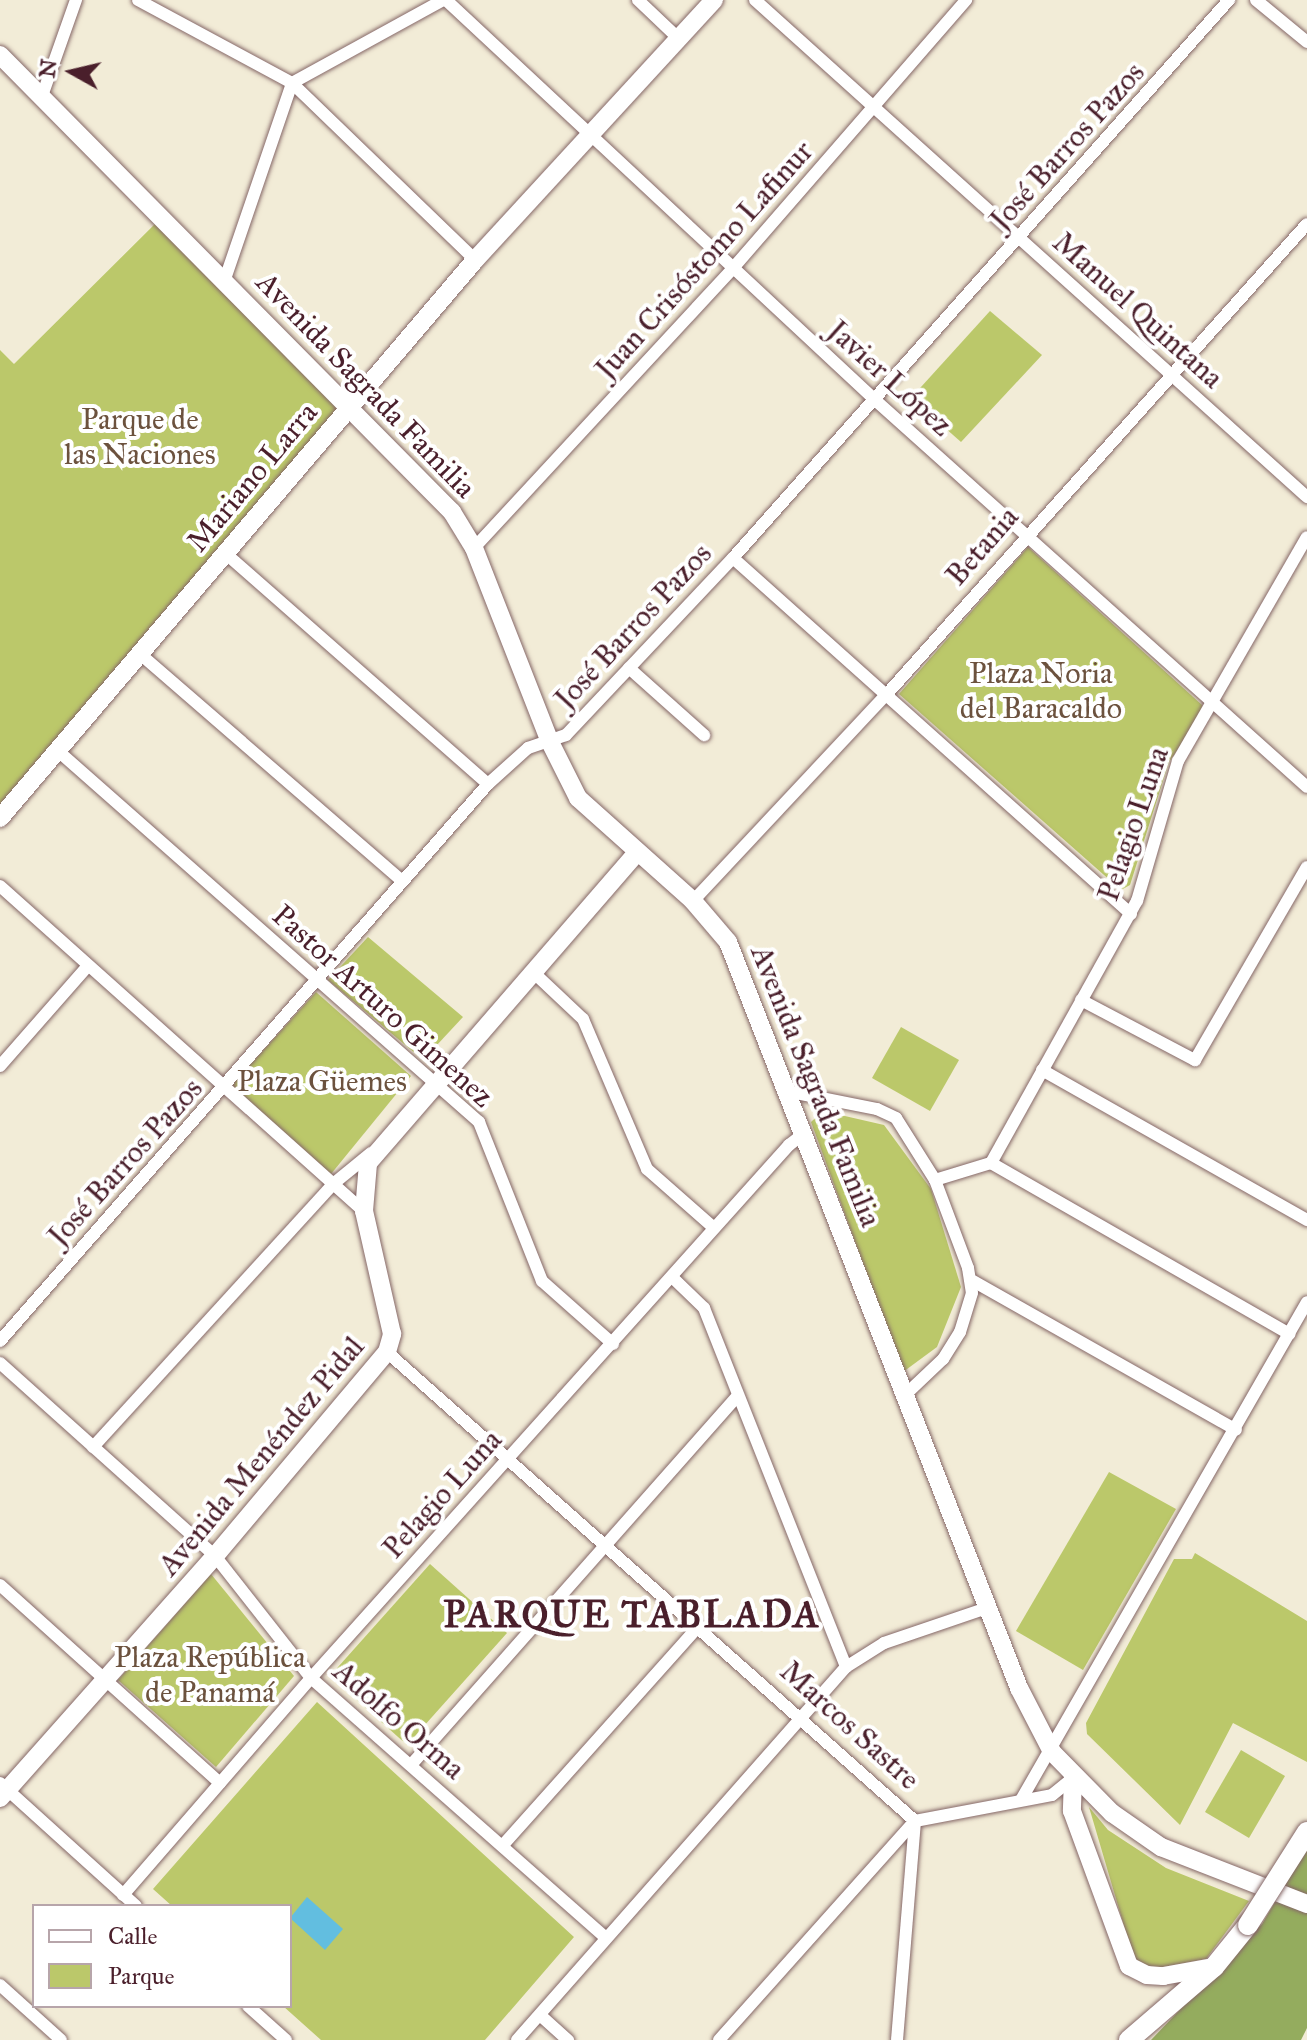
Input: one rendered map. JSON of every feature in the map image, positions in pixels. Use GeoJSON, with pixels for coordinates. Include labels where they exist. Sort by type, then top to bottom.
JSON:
{"type":"FeatureCollection","features":[{"type":"Feature","properties":{"kind":"main road","name":"Mariano Larra"},"geometry":{"type":"LineString","coordinates":[[0,818],[475,260],[714,0]]}},
{"type":"Feature","properties":{"kind":"main road","name":"Avenida Sagrada Familia"},"geometry":{"type":"LineString","coordinates":[[0,55],[225,279],[452,512],[474,548],[550,742],[578,798],[693,901],[736,956],[791,1092],[987,1608],[1028,1711],[1052,1752],[1073,1778],[1161,1847],[1300,1901]]}},
{"type":"Feature","properties":{"kind":"main road","name":"Avenida Menéndez Pidal"},"geometry":{"type":"LineString","coordinates":[[2,1790],[215,1556],[387,1352],[392,1334],[364,1211],[364,1171],[374,1151],[637,853]]}},
{"type":"Feature","properties":{"kind":"main road"},"geometry":{"type":"LineString","coordinates":[[1073,1778],[1072,1811],[1129,1966],[1147,1975],[1163,1976],[1214,1967]]}},
{"type":"Feature","properties":{"kind":"main road"},"geometry":{"type":"LineString","coordinates":[[1129,2040],[1214,1967],[1248,1925],[1307,1832]]}},
{"type":"Feature","properties":{"kind":"street"},"geometry":{"type":"LineString","coordinates":[[42,96],[76,0]]}},
{"type":"Feature","properties":{"kind":"street"},"geometry":{"type":"LineString","coordinates":[[138,0],[292,83],[475,260]]}},
{"type":"Feature","properties":{"kind":"street"},"geometry":{"type":"LineString","coordinates":[[225,279],[292,83],[445,0]]}},
{"type":"Feature","properties":{"kind":"street","name":"Javier López"},"geometry":{"type":"LineString","coordinates":[[445,0],[874,399],[1307,787]]}},
{"type":"Feature","properties":{"kind":"street"},"geometry":{"type":"LineString","coordinates":[[638,0],[678,38]]}},
{"type":"Feature","properties":{"kind":"street","name":"Manuel Quintana"},"geometry":{"type":"LineString","coordinates":[[755,0],[1307,497]]}},
{"type":"Feature","properties":{"kind":"street","name":"Juan Crisóstomo Lafinur"},"geometry":{"type":"LineString","coordinates":[[474,548],[877,108],[966,0]]}},
{"type":"Feature","properties":{"kind":"street","name":"José Barros Pazos"},"geometry":{"type":"LineString","coordinates":[[0,1341],[225,1089],[314,980],[488,784],[528,748],[566,735],[733,558],[1021,238],[1229,0]]}},
{"type":"Feature","properties":{"kind":"street"},"geometry":{"type":"LineString","coordinates":[[1256,0],[1307,42]]}},
{"type":"Feature","properties":{"kind":"street","name":"Betania"},"geometry":{"type":"LineString","coordinates":[[693,901],[887,694],[1025,535],[1172,377],[1307,224]]}},
{"type":"Feature","properties":{"kind":"street","name":"Pelagio Luna"},"geometry":{"type":"LineString","coordinates":[[991,1163],[1131,914],[1173,772],[1307,537]]}},
{"type":"Feature","properties":{"kind":"street"},"geometry":{"type":"LineString","coordinates":[[225,553],[488,784]]}},
{"type":"Feature","properties":{"kind":"street"},"geometry":{"type":"LineString","coordinates":[[733,558],[1131,914]]}},
{"type":"Feature","properties":{"kind":"street"},"geometry":{"type":"LineString","coordinates":[[139,653],[401,880]]}},
{"type":"Feature","properties":{"kind":"street"},"geometry":{"type":"LineString","coordinates":[[629,668],[704,735]]}},
{"type":"Feature","properties":{"kind":"street","name":"Pastor Arturo Gimenez"},"geometry":{"type":"LineString","coordinates":[[57,750],[484,1130],[542,1281],[613,1344]]}},
{"type":"Feature","properties":{"kind":"street"},"geometry":{"type":"LineString","coordinates":[[1081,1000],[1195,1060],[1307,867]]}},
{"type":"Feature","properties":{"kind":"street"},"geometry":{"type":"LineString","coordinates":[[0,886],[364,1211]]}},
{"type":"Feature","properties":{"kind":"street"},"geometry":{"type":"LineString","coordinates":[[0,1066],[88,966]]}},
{"type":"Feature","properties":{"kind":"street"},"geometry":{"type":"LineString","coordinates":[[532,971],[583,1019],[647,1169],[714,1228]]}},
{"type":"Feature","properties":{"kind":"street"},"geometry":{"type":"LineString","coordinates":[[1042,1070],[1307,1220]]}},
{"type":"Feature","properties":{"kind":"street"},"geometry":{"type":"LineString","coordinates":[[791,1092],[877,1109],[896,1118],[935,1180],[973,1281],[951,1349],[906,1394]]}},
{"type":"Feature","properties":{"kind":"street","name":"Pelagio Luna"},"geometry":{"type":"LineString","coordinates":[[123,1895],[311,1678],[714,1228],[805,1133]]}},
{"type":"Feature","properties":{"kind":"street"},"geometry":{"type":"LineString","coordinates":[[93,1447],[333,1184],[374,1151]]}},
{"type":"Feature","properties":{"kind":"street"},"geometry":{"type":"LineString","coordinates":[[935,1180],[991,1163],[1289,1334]]}},
{"type":"Feature","properties":{"kind":"street"},"geometry":{"type":"LineString","coordinates":[[672,1277],[700,1301],[846,1667]]}},
{"type":"Feature","properties":{"kind":"street"},"geometry":{"type":"LineString","coordinates":[[973,1281],[1236,1430]]}},
{"type":"Feature","properties":{"kind":"street"},"geometry":{"type":"LineString","coordinates":[[1021,1800],[1052,1752],[1307,1302]]}},
{"type":"Feature","properties":{"kind":"street","name":"Marcos Sastre"},"geometry":{"type":"LineString","coordinates":[[387,1352],[803,1716],[915,1821]]}},
{"type":"Feature","properties":{"kind":"street","name":"Adolfo Orma"},"geometry":{"type":"LineString","coordinates":[[0,1363],[215,1556],[311,1678],[606,1938]]}},
{"type":"Feature","properties":{"kind":"street"},"geometry":{"type":"LineString","coordinates":[[411,1765],[738,1396]]}},
{"type":"Feature","properties":{"kind":"street"},"geometry":{"type":"LineString","coordinates":[[0,1585],[220,1783]]}},
{"type":"Feature","properties":{"kind":"street"},"geometry":{"type":"LineString","coordinates":[[517,2040],[846,1667],[884,1643],[987,1608]]}},
{"type":"Feature","properties":{"kind":"street"},"geometry":{"type":"LineString","coordinates":[[503,1845],[699,1626]]}},
{"type":"Feature","properties":{"kind":"street"},"geometry":{"type":"LineString","coordinates":[[719,2040],[915,1821],[1052,1795],[1073,1778]]}},
{"type":"Feature","properties":{"kind":"street"},"geometry":{"type":"LineString","coordinates":[[2,1790],[134,1904]]}},
{"type":"Feature","properties":{"kind":"street"},"geometry":{"type":"LineString","coordinates":[[897,2040],[915,1821]]}},
{"type":"Feature","properties":{"kind":"street"},"geometry":{"type":"LineString","coordinates":[[0,1985],[61,2040]]}},
{"type":"Feature","properties":{"kind":"street"},"geometry":{"type":"LineString","coordinates":[[250,2008],[286,2040]]}},
{"type":"Feature","properties":{"kind":"street"},"geometry":{"type":"LineString","coordinates":[[540,2015],[568,2040]]}},
{"type":"Feature","properties":{"kind":"green space","name":"Parque de las Naciones"},"geometry":{"type":"Polygon","coordinates":[[[163,216],[349,407],[0,818],[0,350],[14,364],[163,216]]]}},
{"type":"Feature","properties":{"kind":"green space"},"geometry":{"type":"Polygon","coordinates":[[[990,311],[1042,355],[961,442],[911,398],[990,311]]]}},
{"type":"Feature","properties":{"kind":"green space","name":"Plaza Noria del Baracaldo"},"geometry":{"type":"Polygon","coordinates":[[[1028,547],[1202,705],[1203,713],[1169,762],[1130,885],[1121,890],[899,694],[1028,547]]]}},
{"type":"Feature","properties":{"kind":"green space"},"geometry":{"type":"Polygon","coordinates":[[[368,937],[463,1017],[423,1060],[328,980],[368,937]]]}},
{"type":"Feature","properties":{"kind":"green space","name":"Plaza Güemes"},"geometry":{"type":"Polygon","coordinates":[[[316,992],[411,1076],[331,1174],[232,1085],[316,992]]]}},
{"type":"Feature","properties":{"kind":"green space"},"geometry":{"type":"Polygon","coordinates":[[[901,1027],[959,1060],[930,1111],[872,1078],[901,1027]]]}},
{"type":"Feature","properties":{"kind":"green space"},"geometry":{"type":"Polygon","coordinates":[[[823,1111],[884,1125],[931,1189],[961,1287],[937,1347],[903,1372],[811,1122],[823,1111]]]}},
{"type":"Feature","properties":{"kind":"green space"},"geometry":{"type":"Polygon","coordinates":[[[1109,1472],[1176,1509],[1083,1670],[1016,1631],[1109,1472]]]}},
{"type":"Feature","properties":{"kind":"green space"},"geometry":{"type":"Polygon","coordinates":[[[1195,1553],[1307,1621],[1307,1762],[1233,1723],[1180,1825],[1087,1734],[1086,1723],[1174,1559],[1192,1559],[1195,1553]]]}},
{"type":"Feature","properties":{"kind":"green space"},"geometry":{"type":"Polygon","coordinates":[[[430,1564],[507,1633],[407,1745],[330,1676],[430,1564]]]}},
{"type":"Feature","properties":{"kind":"green space","name":"Plaza República de Panamá"},"geometry":{"type":"Polygon","coordinates":[[[211,1574],[294,1676],[216,1767],[118,1680],[211,1574]]]}},
{"type":"Feature","properties":{"kind":"green space"},"geometry":{"type":"Polygon","coordinates":[[[317,1702],[574,1937],[485,2040],[321,2040],[285,2008],[292,2008],[292,1904],[170,1904],[153,1889],[317,1702]]]}},
{"type":"Feature","properties":{"kind":"green space"},"geometry":{"type":"Polygon","coordinates":[[[1241,1750],[1285,1776],[1249,1838],[1205,1812],[1241,1750]]]}},
{"type":"Feature","properties":{"kind":"green space"},"geometry":{"type":"Polygon","coordinates":[[[1089,1807],[1108,1830],[1166,1868],[1249,1901],[1206,1959],[1153,1969],[1134,1960],[1089,1807]]]}},
{"type":"Feature","properties":{"kind":"green space"},"geometry":{"type":"Polygon","coordinates":[[[1307,1848],[1307,2028],[1301,2040],[1151,2040],[1262,1924],[1307,1848]]]}},
{"type":"Feature","properties":{"kind":"water"},"geometry":{"type":"Polygon","coordinates":[[[307,1897],[343,1929],[325,1950],[292,1920],[307,1897]]]}},
{"type":"Feature","properties":{"kind":"district","name":"PARQUE TABLADA"},"geometry":{"type":"Point","coordinates":[632,1615]}}]}
